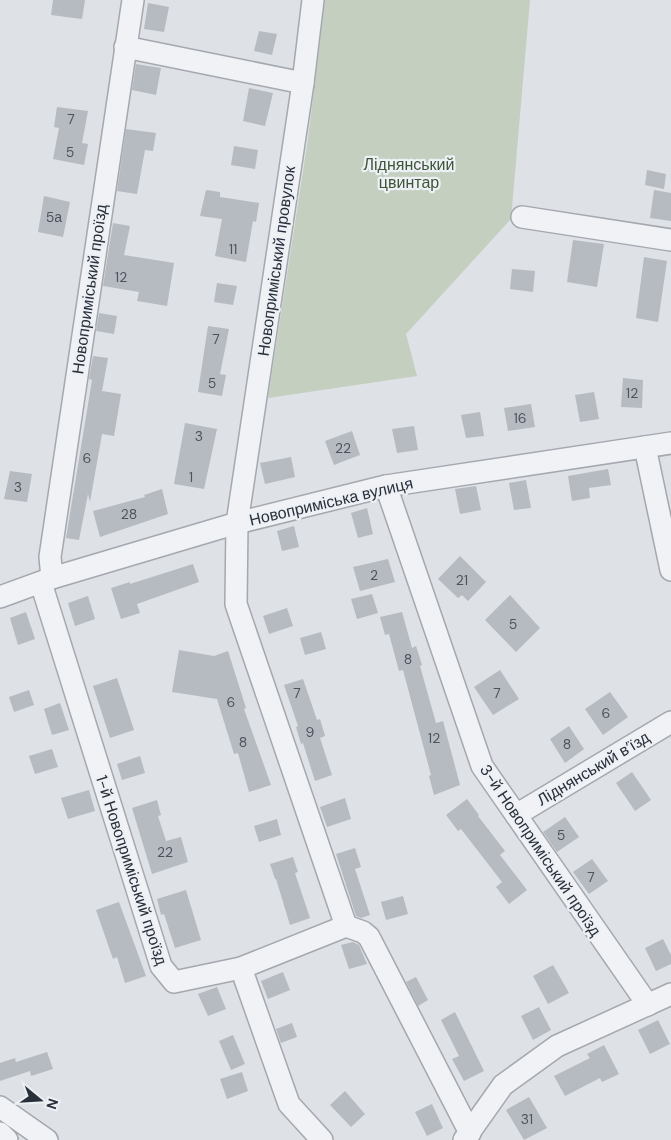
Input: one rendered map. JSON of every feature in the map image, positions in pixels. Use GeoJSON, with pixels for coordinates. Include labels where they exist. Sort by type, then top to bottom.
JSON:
{"type":"FeatureCollection","features":[{"type":"Feature","properties":{"kind":"street","name":"Новоприміський проїзд"},"geometry":{"type":"LineString","coordinates":[[46,581],[133,0]]}},
{"type":"Feature","properties":{"kind":"street","name":"Новоприміський провулок"},"geometry":{"type":"LineString","coordinates":[[237,523],[303,83],[313,0]]}},
{"type":"Feature","properties":{"kind":"street"},"geometry":{"type":"LineString","coordinates":[[126,46],[303,83]]}},
{"type":"Feature","properties":{"kind":"street"},"geometry":{"type":"LineString","coordinates":[[522,217],[671,240]]}},
{"type":"Feature","properties":{"kind":"street","name":"Новоприміська вулиця"},"geometry":{"type":"LineString","coordinates":[[0,597],[46,581],[237,523],[386,486],[671,443]]}},
{"type":"Feature","properties":{"kind":"street"},"geometry":{"type":"LineString","coordinates":[[645,447],[671,570]]}},
{"type":"Feature","properties":{"kind":"street","name":"3-й Новоприміський проїзд"},"geometry":{"type":"LineString","coordinates":[[386,486],[482,766],[648,1005]]}},
{"type":"Feature","properties":{"kind":"street"},"geometry":{"type":"LineString","coordinates":[[237,523],[236,604],[346,926],[363,932],[369,938],[467,1136],[503,1085],[557,1046],[671,994]]}},
{"type":"Feature","properties":{"kind":"street","name":"1-й Новоприміський проїзд"},"geometry":{"type":"LineString","coordinates":[[46,581],[161,966],[174,982],[241,968],[346,926]]}},
{"type":"Feature","properties":{"kind":"street","name":"Ліднянський в’їзд"},"geometry":{"type":"LineString","coordinates":[[516,814],[671,722]]}},
{"type":"Feature","properties":{"kind":"street"},"geometry":{"type":"LineString","coordinates":[[241,968],[289,1104],[322,1140]]}},
{"type":"Feature","properties":{"kind":"street"},"geometry":{"type":"LineString","coordinates":[[0,1107],[47,1140]]}},
{"type":"Feature","properties":{"kind":"street"},"geometry":{"type":"LineString","coordinates":[[0,1134],[7,1140]]}},
{"type":"Feature","properties":{"kind":"green space","name":"Ліднянський цвинтар"},"geometry":{"type":"Polygon","coordinates":[[[325,0],[530,0],[511,219],[406,334],[417,376],[268,398],[308,139],[325,0]]]}},
{"type":"Feature","properties":{"kind":"building"},"geometry":{"type":"Polygon","coordinates":[[[53,0],[85,0],[82,19],[51,15],[53,0]]]}},
{"type":"Feature","properties":{"kind":"building"},"geometry":{"type":"Polygon","coordinates":[[[148,3],[169,7],[164,32],[144,29],[148,3]]]}},
{"type":"Feature","properties":{"kind":"building"},"geometry":{"type":"Polygon","coordinates":[[[259,31],[277,34],[272,55],[254,51],[259,31]]]}},
{"type":"Feature","properties":{"kind":"building"},"geometry":{"type":"Polygon","coordinates":[[[136,64],[161,68],[156,95],[132,90],[136,64]]]}},
{"type":"Feature","properties":{"kind":"building"},"geometry":{"type":"Polygon","coordinates":[[[249,88],[273,93],[265,126],[243,121],[249,88]]]}},
{"type":"Feature","properties":{"kind":"building"},"geometry":{"type":"Polygon","coordinates":[[[57,107],[88,111],[82,143],[88,144],[84,165],[53,159],[59,128],[54,127],[57,107]]]}},
{"type":"Feature","properties":{"kind":"building"},"geometry":{"type":"Polygon","coordinates":[[[126,129],[156,133],[153,151],[145,150],[137,194],[117,191],[126,129]]]}},
{"type":"Feature","properties":{"kind":"building"},"geometry":{"type":"Polygon","coordinates":[[[234,146],[258,150],[255,169],[231,165],[234,146]]]}},
{"type":"Feature","properties":{"kind":"building"},"geometry":{"type":"Polygon","coordinates":[[[647,170],[666,174],[664,189],[645,185],[647,170]]]}},
{"type":"Feature","properties":{"kind":"building"},"geometry":{"type":"Polygon","coordinates":[[[206,190],[220,192],[220,197],[259,203],[256,222],[253,221],[246,262],[215,256],[222,219],[200,216],[206,190]]]}},
{"type":"Feature","properties":{"kind":"building"},"geometry":{"type":"Polygon","coordinates":[[[654,190],[671,193],[671,221],[650,218],[654,190]]]}},
{"type":"Feature","properties":{"kind":"building"},"geometry":{"type":"Polygon","coordinates":[[[44,196],[70,202],[63,237],[38,232],[44,196]]]}},
{"type":"Feature","properties":{"kind":"building"},"geometry":{"type":"Polygon","coordinates":[[[113,223],[130,226],[124,255],[174,263],[167,306],[137,301],[139,292],[103,286],[113,223]]]}},
{"type":"Feature","properties":{"kind":"building"},"geometry":{"type":"Polygon","coordinates":[[[573,240],[604,244],[597,287],[567,282],[573,240]]]}},
{"type":"Feature","properties":{"kind":"building"},"geometry":{"type":"Polygon","coordinates":[[[644,257],[667,261],[658,322],[636,318],[644,257]]]}},
{"type":"Feature","properties":{"kind":"building"},"geometry":{"type":"Polygon","coordinates":[[[512,269],[535,271],[533,292],[510,289],[512,269]]]}},
{"type":"Feature","properties":{"kind":"building"},"geometry":{"type":"Polygon","coordinates":[[[217,283],[237,286],[233,305],[214,302],[217,283]]]}},
{"type":"Feature","properties":{"kind":"building"},"geometry":{"type":"Polygon","coordinates":[[[99,313],[117,316],[114,334],[96,331],[99,313]]]}},
{"type":"Feature","properties":{"kind":"building"},"geometry":{"type":"Polygon","coordinates":[[[208,326],[229,329],[220,374],[226,375],[222,396],[198,392],[208,326]]]}},
{"type":"Feature","properties":{"kind":"building"},"geometry":{"type":"Polygon","coordinates":[[[93,356],[108,358],[102,391],[121,394],[114,436],[102,434],[90,502],[88,494],[79,540],[66,538],[92,380],[89,379],[93,356]]]}},
{"type":"Feature","properties":{"kind":"building"},"geometry":{"type":"Polygon","coordinates":[[[623,378],[643,380],[642,408],[621,407],[623,378]]]}},
{"type":"Feature","properties":{"kind":"building"},"geometry":{"type":"Polygon","coordinates":[[[594,392],[599,419],[580,422],[575,395],[594,392]]]}},
{"type":"Feature","properties":{"kind":"building"},"geometry":{"type":"Polygon","coordinates":[[[531,404],[535,427],[508,431],[504,408],[531,404]]]}},
{"type":"Feature","properties":{"kind":"building"},"geometry":{"type":"Polygon","coordinates":[[[480,412],[484,436],[466,438],[461,415],[480,412]]]}},
{"type":"Feature","properties":{"kind":"building"},"geometry":{"type":"Polygon","coordinates":[[[185,423],[217,429],[204,489],[174,484],[185,423]]]}},
{"type":"Feature","properties":{"kind":"building"},"geometry":{"type":"Polygon","coordinates":[[[414,426],[418,450],[397,453],[392,429],[414,426]]]}},
{"type":"Feature","properties":{"kind":"building"},"geometry":{"type":"Polygon","coordinates":[[[352,431],[360,455],[334,465],[325,441],[352,431]]]}},
{"type":"Feature","properties":{"kind":"building"},"geometry":{"type":"Polygon","coordinates":[[[291,457],[295,477],[265,484],[260,463],[291,457]]]}},
{"type":"Feature","properties":{"kind":"building"},"geometry":{"type":"Polygon","coordinates":[[[608,469],[611,485],[589,488],[590,498],[572,501],[568,476],[608,469]]]}},
{"type":"Feature","properties":{"kind":"building"},"geometry":{"type":"Polygon","coordinates":[[[10,471],[32,474],[27,502],[4,499],[10,471]]]}},
{"type":"Feature","properties":{"kind":"building"},"geometry":{"type":"Polygon","coordinates":[[[526,480],[531,508],[514,510],[509,483],[526,480]]]}},
{"type":"Feature","properties":{"kind":"building"},"geometry":{"type":"Polygon","coordinates":[[[476,486],[481,510],[460,514],[455,489],[476,486]]]}},
{"type":"Feature","properties":{"kind":"building"},"geometry":{"type":"Polygon","coordinates":[[[162,489],[168,514],[100,537],[93,511],[145,497],[144,495],[162,489]]]}},
{"type":"Feature","properties":{"kind":"building"},"geometry":{"type":"Polygon","coordinates":[[[367,508],[373,534],[358,538],[351,513],[367,508]]]}},
{"type":"Feature","properties":{"kind":"building"},"geometry":{"type":"Polygon","coordinates":[[[294,526],[299,547],[282,551],[277,531],[294,526]]]}},
{"type":"Feature","properties":{"kind":"building"},"geometry":{"type":"Polygon","coordinates":[[[460,556],[486,582],[468,601],[462,595],[458,598],[438,579],[460,556]]]}},
{"type":"Feature","properties":{"kind":"building"},"geometry":{"type":"Polygon","coordinates":[[[388,559],[395,582],[360,591],[353,567],[388,559]]]}},
{"type":"Feature","properties":{"kind":"building"},"geometry":{"type":"Polygon","coordinates":[[[193,564],[199,582],[137,604],[140,613],[121,619],[111,588],[193,564]]]}},
{"type":"Feature","properties":{"kind":"building"},"geometry":{"type":"Polygon","coordinates":[[[372,594],[378,613],[357,619],[351,599],[372,594]]]}},
{"type":"Feature","properties":{"kind":"building"},"geometry":{"type":"Polygon","coordinates":[[[510,595],[540,628],[516,652],[485,620],[510,595]]]}},
{"type":"Feature","properties":{"kind":"building"},"geometry":{"type":"Polygon","coordinates":[[[88,596],[95,619],[75,626],[68,603],[88,596]]]}},
{"type":"Feature","properties":{"kind":"building"},"geometry":{"type":"Polygon","coordinates":[[[287,608],[293,626],[269,634],[263,616],[287,608]]]}},
{"type":"Feature","properties":{"kind":"building"},"geometry":{"type":"Polygon","coordinates":[[[26,612],[35,639],[18,645],[10,618],[26,612]]]}},
{"type":"Feature","properties":{"kind":"building"},"geometry":{"type":"Polygon","coordinates":[[[402,612],[412,648],[416,646],[422,665],[420,666],[436,723],[443,721],[460,785],[434,795],[429,776],[431,775],[403,670],[399,671],[389,634],[385,635],[380,617],[402,612]]]}},
{"type":"Feature","properties":{"kind":"building"},"geometry":{"type":"Polygon","coordinates":[[[321,632],[326,649],[305,655],[300,638],[321,632]]]}},
{"type":"Feature","properties":{"kind":"building"},"geometry":{"type":"Polygon","coordinates":[[[179,650],[214,656],[228,651],[246,708],[244,709],[271,785],[249,792],[238,753],[234,754],[217,699],[172,692],[179,650]]]}},
{"type":"Feature","properties":{"kind":"building"},"geometry":{"type":"Polygon","coordinates":[[[500,670],[519,699],[493,715],[474,687],[500,670]]]}},
{"type":"Feature","properties":{"kind":"building"},"geometry":{"type":"Polygon","coordinates":[[[117,678],[134,730],[110,738],[93,686],[117,678]]]}},
{"type":"Feature","properties":{"kind":"building"},"geometry":{"type":"Polygon","coordinates":[[[303,679],[317,720],[320,719],[325,736],[320,738],[332,775],[315,781],[303,743],[301,744],[296,727],[298,726],[284,685],[303,679]]]}},
{"type":"Feature","properties":{"kind":"building"},"geometry":{"type":"Polygon","coordinates":[[[29,690],[34,705],[14,712],[9,697],[29,690]]]}},
{"type":"Feature","properties":{"kind":"building"},"geometry":{"type":"Polygon","coordinates":[[[610,692],[628,717],[603,735],[585,709],[610,692]]]}},
{"type":"Feature","properties":{"kind":"building"},"geometry":{"type":"Polygon","coordinates":[[[60,703],[69,730],[52,735],[44,709],[60,703]]]}},
{"type":"Feature","properties":{"kind":"building"},"geometry":{"type":"Polygon","coordinates":[[[569,726],[584,749],[565,763],[550,739],[569,726]]]}},
{"type":"Feature","properties":{"kind":"building"},"geometry":{"type":"Polygon","coordinates":[[[52,749],[58,767],[35,774],[29,756],[52,749]]]}},
{"type":"Feature","properties":{"kind":"building"},"geometry":{"type":"Polygon","coordinates":[[[140,756],[145,773],[122,780],[117,764],[140,756]]]}},
{"type":"Feature","properties":{"kind":"building"},"geometry":{"type":"Polygon","coordinates":[[[632,772],[651,800],[635,811],[616,783],[632,772]]]}},
{"type":"Feature","properties":{"kind":"building"},"geometry":{"type":"Polygon","coordinates":[[[89,790],[95,811],[68,819],[61,798],[89,790]]]}},
{"type":"Feature","properties":{"kind":"building"},"geometry":{"type":"Polygon","coordinates":[[[345,798],[351,819],[327,827],[320,807],[345,798]]]}},
{"type":"Feature","properties":{"kind":"building"},"geometry":{"type":"Polygon","coordinates":[[[467,799],[505,851],[500,855],[527,890],[509,904],[496,887],[502,882],[461,829],[458,831],[446,815],[467,799]]]}},
{"type":"Feature","properties":{"kind":"building"},"geometry":{"type":"Polygon","coordinates":[[[157,800],[161,815],[158,816],[166,841],[181,837],[188,862],[152,874],[132,808],[157,800]]]}},
{"type":"Feature","properties":{"kind":"building"},"geometry":{"type":"Polygon","coordinates":[[[565,817],[579,837],[557,852],[543,832],[565,817]]]}},
{"type":"Feature","properties":{"kind":"building"},"geometry":{"type":"Polygon","coordinates":[[[277,819],[281,835],[259,842],[254,826],[277,819]]]}},
{"type":"Feature","properties":{"kind":"building"},"geometry":{"type":"Polygon","coordinates":[[[355,848],[361,867],[355,869],[370,915],[361,918],[356,916],[336,854],[355,848]]]}},
{"type":"Feature","properties":{"kind":"building"},"geometry":{"type":"Polygon","coordinates":[[[293,857],[298,872],[295,873],[310,918],[290,925],[270,864],[293,857]]]}},
{"type":"Feature","properties":{"kind":"building"},"geometry":{"type":"Polygon","coordinates":[[[592,859],[608,881],[589,894],[573,872],[592,859]]]}},
{"type":"Feature","properties":{"kind":"building"},"geometry":{"type":"Polygon","coordinates":[[[186,890],[201,940],[175,948],[164,914],[161,915],[157,899],[186,890]]]}},
{"type":"Feature","properties":{"kind":"building"},"geometry":{"type":"Polygon","coordinates":[[[403,896],[408,914],[386,920],[381,902],[403,896]]]}},
{"type":"Feature","properties":{"kind":"building"},"geometry":{"type":"Polygon","coordinates":[[[119,902],[146,976],[125,983],[117,957],[113,959],[96,910],[119,902]]]}},
{"type":"Feature","properties":{"kind":"building"},"geometry":{"type":"Polygon","coordinates":[[[663,939],[671,955],[671,964],[656,971],[645,948],[663,939]]]}},
{"type":"Feature","properties":{"kind":"building"},"geometry":{"type":"Polygon","coordinates":[[[353,942],[359,945],[367,964],[349,969],[341,945],[353,942]]]}},
{"type":"Feature","properties":{"kind":"building"},"geometry":{"type":"Polygon","coordinates":[[[553,965],[569,993],[548,1004],[533,976],[553,965]]]}},
{"type":"Feature","properties":{"kind":"building"},"geometry":{"type":"Polygon","coordinates":[[[283,972],[290,990],[268,999],[261,981],[283,972]]]}},
{"type":"Feature","properties":{"kind":"building"},"geometry":{"type":"Polygon","coordinates":[[[416,977],[428,1000],[418,1006],[406,982],[416,977]]]}},
{"type":"Feature","properties":{"kind":"building"},"geometry":{"type":"Polygon","coordinates":[[[217,987],[226,1009],[208,1016],[198,994],[217,987]]]}},
{"type":"Feature","properties":{"kind":"building"},"geometry":{"type":"Polygon","coordinates":[[[539,1007],[551,1030],[533,1040],[521,1016],[539,1007]]]}},
{"type":"Feature","properties":{"kind":"building"},"geometry":{"type":"Polygon","coordinates":[[[455,1012],[484,1071],[464,1081],[452,1059],[459,1056],[441,1020],[455,1012]]]}},
{"type":"Feature","properties":{"kind":"building"},"geometry":{"type":"Polygon","coordinates":[[[658,1020],[670,1044],[650,1054],[638,1030],[658,1020]]]}},
{"type":"Feature","properties":{"kind":"building"},"geometry":{"type":"Polygon","coordinates":[[[292,1023],[297,1037],[281,1043],[276,1029],[292,1023]]]}},
{"type":"Feature","properties":{"kind":"building"},"geometry":{"type":"Polygon","coordinates":[[[233,1035],[245,1064],[231,1070],[219,1041],[233,1035]]]}},
{"type":"Feature","properties":{"kind":"building"},"geometry":{"type":"Polygon","coordinates":[[[604,1045],[619,1074],[602,1082],[600,1078],[565,1096],[554,1076],[590,1058],[587,1054],[604,1045]]]}},
{"type":"Feature","properties":{"kind":"building"},"geometry":{"type":"Polygon","coordinates":[[[47,1052],[53,1069],[31,1076],[30,1071],[0,1081],[0,1063],[15,1058],[16,1062],[47,1052]]]}},
{"type":"Feature","properties":{"kind":"building"},"geometry":{"type":"Polygon","coordinates":[[[242,1072],[248,1091],[227,1099],[220,1079],[242,1072]]]}},
{"type":"Feature","properties":{"kind":"building"},"geometry":{"type":"Polygon","coordinates":[[[345,1091],[365,1114],[351,1127],[330,1105],[345,1091]]]}},
{"type":"Feature","properties":{"kind":"building"},"geometry":{"type":"Polygon","coordinates":[[[529,1097],[547,1128],[524,1140],[506,1110],[529,1097]]]}},
{"type":"Feature","properties":{"kind":"building"},"geometry":{"type":"Polygon","coordinates":[[[432,1104],[443,1128],[427,1136],[415,1112],[432,1104]]]}}]}
